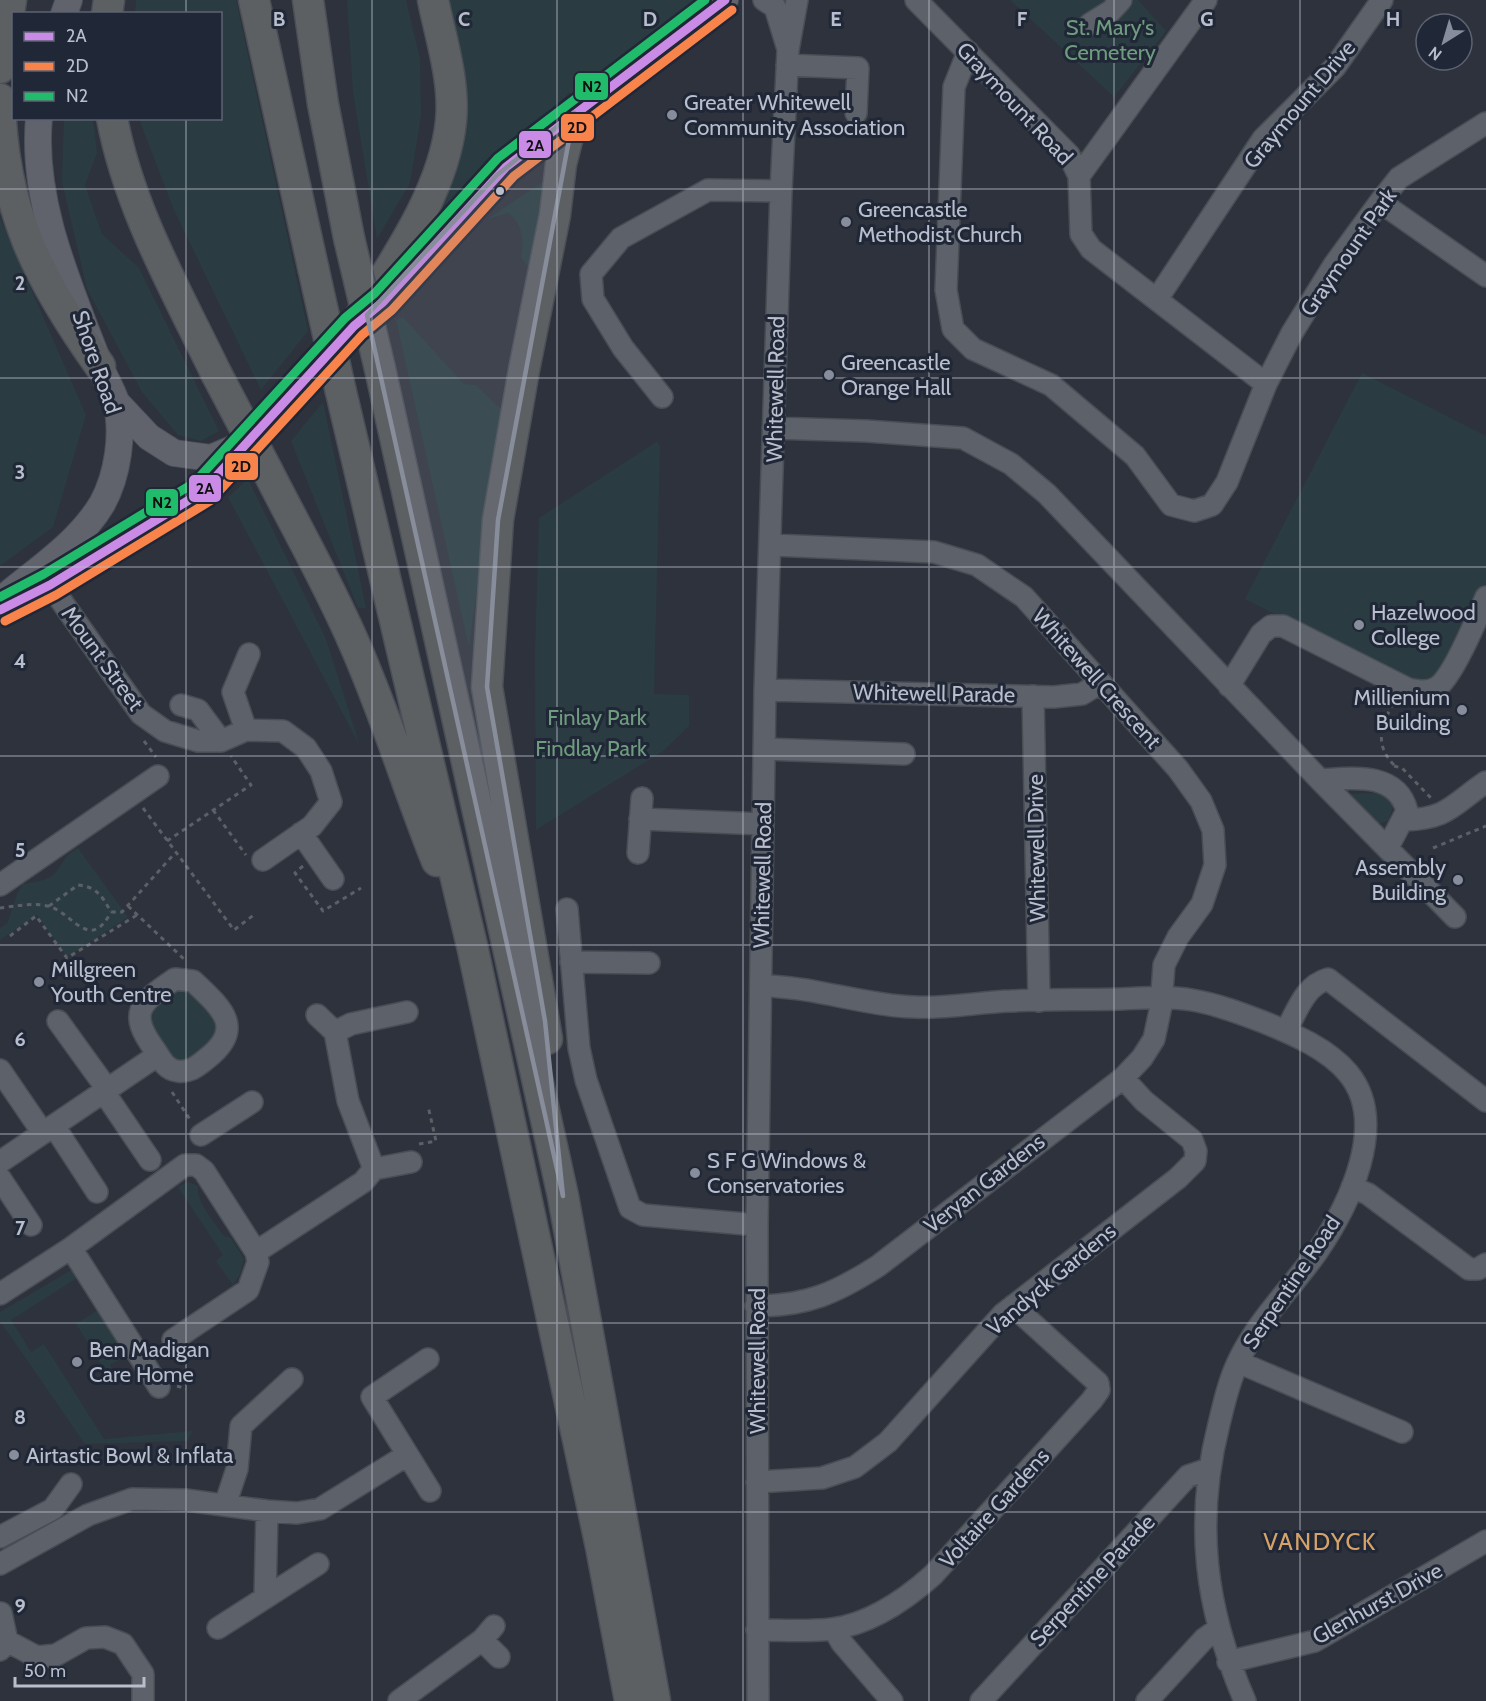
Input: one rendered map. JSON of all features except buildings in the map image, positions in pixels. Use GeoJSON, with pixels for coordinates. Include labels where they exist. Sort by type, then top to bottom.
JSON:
{"type":"FeatureCollection","features":[{"type":"Feature","properties":{"kind":"highway"},"geometry":{"type":"LineString","coordinates":[[0,68],[11,0]]}},
{"type":"Feature","properties":{"kind":"highway"},"geometry":{"type":"LineString","coordinates":[[254,0],[341,392],[473,950],[601,1547],[630,1701]]}},
{"type":"Feature","properties":{"kind":"highway"},"geometry":{"type":"LineString","coordinates":[[308,0],[323,104],[349,238],[563,1196],[655,1701]]}},
{"type":"Feature","properties":{"kind":"highway"},"geometry":{"type":"LineString","coordinates":[[354,326],[418,220],[437,178],[451,122],[450,87],[433,0]]}},
{"type":"Feature","properties":{"kind":"highway"},"geometry":{"type":"LineString","coordinates":[[0,99],[0,132],[10,189],[28,246],[47,287],[100,366]]}},
{"type":"Feature","properties":{"kind":"highway"},"geometry":{"type":"LineString","coordinates":[[563,1196],[545,1021],[487,687],[498,520],[524,370],[555,215],[561,164],[574,113]]}},
{"type":"Feature","properties":{"kind":"highway"},"geometry":{"type":"LineString","coordinates":[[112,120],[118,152],[137,206],[216,372],[354,642],[388,724],[414,804],[473,950]]}},
{"type":"Feature","properties":{"kind":"main road","name":"Shore Road"},"geometry":{"type":"LineString","coordinates":[[0,601],[202,492],[251,442],[354,326],[384,302],[497,175],[574,113],[725,0]]}},
{"type":"Feature","properties":{"kind":"main road","name":"Shore Road"},"geometry":{"type":"LineString","coordinates":[[0,610],[44,577],[102,503],[116,466],[120,435],[116,402],[100,366],[50,222],[40,181],[37,139],[39,120]]}},
{"type":"Feature","properties":{"kind":"main road"},"geometry":{"type":"LineString","coordinates":[[116,402],[149,437],[174,453],[211,458],[251,442]]}},
{"type":"Feature","properties":{"kind":"street","name":"Whitewell Road"},"geometry":{"type":"LineString","coordinates":[[764,0],[775,7],[783,26],[787,57]]}},
{"type":"Feature","properties":{"kind":"street","name":"Whitewell Road"},"geometry":{"type":"LineString","coordinates":[[758,1701],[756,1306],[765,690],[772,544],[773,428],[787,57],[796,0]]}},
{"type":"Feature","properties":{"kind":"street","name":"Graymount Road"},"geometry":{"type":"LineString","coordinates":[[916,0],[1069,155],[1079,176],[1081,234],[1090,249],[1266,384]]}},
{"type":"Feature","properties":{"kind":"street"},"geometry":{"type":"LineString","coordinates":[[1090,24],[1111,11],[1120,0]]}},
{"type":"Feature","properties":{"kind":"street"},"geometry":{"type":"LineString","coordinates":[[1079,176],[1206,0]]}},
{"type":"Feature","properties":{"kind":"street","name":"Graymount Drive"},"geometry":{"type":"LineString","coordinates":[[1157,299],[1263,140],[1335,67],[1382,0]]}},
{"type":"Feature","properties":{"kind":"street","name":"Graymount Park"},"geometry":{"type":"LineString","coordinates":[[968,52],[954,87],[946,290],[953,328],[973,348],[1051,385],[1135,456],[1171,505],[1194,511],[1212,505],[1227,482],[1266,384],[1292,333],[1334,266],[1380,202],[1400,178],[1486,123]]}},
{"type":"Feature","properties":{"kind":"street"},"geometry":{"type":"LineString","coordinates":[[787,57],[858,68],[856,113]]}},
{"type":"Feature","properties":{"kind":"street"},"geometry":{"type":"LineString","coordinates":[[662,397],[623,348],[593,299],[591,274],[621,238],[708,190],[781,191]]}},
{"type":"Feature","properties":{"kind":"street"},"geometry":{"type":"LineString","coordinates":[[1380,202],[1486,276]]}},
{"type":"Feature","properties":{"kind":"street"},"geometry":{"type":"LineString","coordinates":[[773,428],[866,430],[963,438],[990,451],[1047,494],[1229,686],[1455,917]]}},
{"type":"Feature","properties":{"kind":"street","name":"Whitewell Crescent"},"geometry":{"type":"LineString","coordinates":[[772,544],[934,552],[977,565],[1024,597],[1178,769],[1201,801],[1213,830],[1215,865],[1202,904],[1178,936],[1164,964],[1161,998]]}},
{"type":"Feature","properties":{"kind":"street","name":"Mount Street"},"geometry":{"type":"LineString","coordinates":[[44,577],[141,714],[165,731],[198,741],[221,741],[246,730],[283,731],[306,748],[321,771],[331,802],[312,826],[263,861]]}},
{"type":"Feature","properties":{"kind":"street"},"geometry":{"type":"LineString","coordinates":[[1229,686],[1261,634],[1271,626],[1283,626],[1402,687],[1420,692],[1435,688],[1446,678],[1486,597]]}},
{"type":"Feature","properties":{"kind":"street"},"geometry":{"type":"LineString","coordinates":[[246,730],[233,692],[249,654]]}},
{"type":"Feature","properties":{"kind":"street","name":"Whitewell Parade"},"geometry":{"type":"LineString","coordinates":[[765,690],[1054,697],[1082,694],[1100,683]]}},
{"type":"Feature","properties":{"kind":"street","name":"Whitewell Drive"},"geometry":{"type":"LineString","coordinates":[[1033,696],[1039,1001]]}},
{"type":"Feature","properties":{"kind":"street"},"geometry":{"type":"LineString","coordinates":[[181,705],[198,710],[221,741]]}},
{"type":"Feature","properties":{"kind":"street"},"geometry":{"type":"LineString","coordinates":[[764,748],[904,754]]}},
{"type":"Feature","properties":{"kind":"street"},"geometry":{"type":"LineString","coordinates":[[0,885],[158,776]]}},
{"type":"Feature","properties":{"kind":"street"},"geometry":{"type":"LineString","coordinates":[[1320,780],[1362,777],[1389,785],[1404,801],[1407,811],[1388,847]]}},
{"type":"Feature","properties":{"kind":"street"},"geometry":{"type":"LineString","coordinates":[[1404,820],[1433,818],[1446,813],[1486,782]]}},
{"type":"Feature","properties":{"kind":"street"},"geometry":{"type":"LineString","coordinates":[[638,853],[641,809],[763,824]]}},
{"type":"Feature","properties":{"kind":"street"},"geometry":{"type":"LineString","coordinates":[[301,833],[333,879]]}},
{"type":"Feature","properties":{"kind":"street"},"geometry":{"type":"LineString","coordinates":[[567,909],[579,1048],[586,1080],[630,1208],[643,1215],[757,1225]]}},
{"type":"Feature","properties":{"kind":"street"},"geometry":{"type":"LineString","coordinates":[[571,962],[649,963]]}},
{"type":"Feature","properties":{"kind":"street"},"geometry":{"type":"LineString","coordinates":[[175,979],[193,981],[228,1021],[228,1035],[222,1047],[189,1072],[176,1071],[166,1067],[140,1029],[139,1015],[150,996],[175,979]]}},
{"type":"Feature","properties":{"kind":"street"},"geometry":{"type":"LineString","coordinates":[[1286,1031],[1308,990],[1317,982],[1328,980],[1486,1101]]}},
{"type":"Feature","properties":{"kind":"street","name":"Serpentine Road"},"geometry":{"type":"LineString","coordinates":[[761,985],[916,1007],[1039,1001],[1161,998],[1192,1000],[1247,1016],[1286,1031],[1322,1050],[1349,1074],[1363,1102],[1366,1131],[1361,1163],[1353,1187],[1319,1249],[1262,1321],[1238,1362],[1228,1388],[1209,1469],[1205,1538],[1207,1570],[1218,1629],[1228,1662],[1245,1701]]}},
{"type":"Feature","properties":{"kind":"street","name":"Veryan Gardens"},"geometry":{"type":"LineString","coordinates":[[756,1306],[787,1306],[813,1300],[847,1286],[878,1266],[1123,1078],[1142,1058],[1154,1039],[1161,998]]}},
{"type":"Feature","properties":{"kind":"street"},"geometry":{"type":"LineString","coordinates":[[335,1032],[351,1024],[407,1012]]}},
{"type":"Feature","properties":{"kind":"street"},"geometry":{"type":"LineString","coordinates":[[317,1015],[335,1032],[348,1101],[374,1169]]}},
{"type":"Feature","properties":{"kind":"street"},"geometry":{"type":"LineString","coordinates":[[58,1021],[150,1160]]}},
{"type":"Feature","properties":{"kind":"street"},"geometry":{"type":"LineString","coordinates":[[0,1162],[158,1055]]}},
{"type":"Feature","properties":{"kind":"street"},"geometry":{"type":"LineString","coordinates":[[0,1070],[97,1191]]}},
{"type":"Feature","properties":{"kind":"street","name":"Vandyck Gardens"},"geometry":{"type":"LineString","coordinates":[[757,1482],[822,1478],[855,1467],[888,1442],[1013,1306],[1178,1178],[1195,1161],[1196,1151],[1192,1140],[1144,1101],[1123,1078]]}},
{"type":"Feature","properties":{"kind":"street"},"geometry":{"type":"LineString","coordinates":[[201,1135],[252,1102]]}},
{"type":"Feature","properties":{"kind":"street"},"geometry":{"type":"LineString","coordinates":[[256,1252],[363,1182],[374,1169],[410,1154]]}},
{"type":"Feature","properties":{"kind":"street"},"geometry":{"type":"LineString","coordinates":[[0,1294],[71,1248],[185,1165],[196,1165],[204,1171],[256,1252],[258,1262],[248,1290],[173,1340]]}},
{"type":"Feature","properties":{"kind":"street"},"geometry":{"type":"LineString","coordinates":[[0,1178],[31,1225]]}},
{"type":"Feature","properties":{"kind":"street"},"geometry":{"type":"LineString","coordinates":[[1353,1187],[1368,1194],[1469,1269],[1478,1269],[1486,1264]]}},
{"type":"Feature","properties":{"kind":"street"},"geometry":{"type":"LineString","coordinates":[[71,1248],[159,1387]]}},
{"type":"Feature","properties":{"kind":"street","name":"Voltaire Gardens"},"geometry":{"type":"LineString","coordinates":[[757,1630],[834,1629],[887,1609],[910,1595],[933,1575],[1099,1390],[1098,1383],[1013,1306]]}},
{"type":"Feature","properties":{"kind":"street"},"geometry":{"type":"LineString","coordinates":[[428,1359],[372,1397],[430,1491]]}},
{"type":"Feature","properties":{"kind":"street"},"geometry":{"type":"LineString","coordinates":[[1238,1362],[1402,1432]]}},
{"type":"Feature","properties":{"kind":"street"},"geometry":{"type":"LineString","coordinates":[[225,1505],[237,1469],[241,1426],[292,1379]]}},
{"type":"Feature","properties":{"kind":"street"},"geometry":{"type":"LineString","coordinates":[[0,1564],[88,1515],[132,1499],[186,1500],[297,1513],[320,1509],[407,1455]]}},
{"type":"Feature","properties":{"kind":"street","name":"Serpentine Parade"},"geometry":{"type":"LineString","coordinates":[[981,1701],[1188,1476],[1209,1469]]}},
{"type":"Feature","properties":{"kind":"street"},"geometry":{"type":"LineString","coordinates":[[0,1538],[53,1509],[72,1484]]}},
{"type":"Feature","properties":{"kind":"street"},"geometry":{"type":"LineString","coordinates":[[265,1598],[267,1511]]}},
{"type":"Feature","properties":{"kind":"street","name":"Glenhurst Drive"},"geometry":{"type":"LineString","coordinates":[[1228,1662],[1315,1641],[1486,1541]]}},
{"type":"Feature","properties":{"kind":"street"},"geometry":{"type":"LineString","coordinates":[[218,1629],[318,1564]]}},
{"type":"Feature","properties":{"kind":"street"},"geometry":{"type":"LineString","coordinates":[[1,1613],[4,1646],[37,1657],[56,1655],[86,1638],[105,1637],[123,1644],[143,1674],[143,1701]]}},
{"type":"Feature","properties":{"kind":"street"},"geometry":{"type":"LineString","coordinates":[[834,1629],[842,1643],[892,1701]]}},
{"type":"Feature","properties":{"kind":"street"},"geometry":{"type":"LineString","coordinates":[[1147,1701],[1204,1639],[1218,1629]]}},
{"type":"Feature","properties":{"kind":"street"},"geometry":{"type":"LineString","coordinates":[[399,1701],[488,1633],[499,1657]]}},
{"type":"Feature","properties":{"kind":"path"},"geometry":{"type":"LineString","coordinates":[[1395,766],[1386,756],[1380,734],[1381,727],[1402,687]]}},
{"type":"Feature","properties":{"kind":"path"},"geometry":{"type":"LineString","coordinates":[[167,842],[250,785],[221,741]]}},
{"type":"Feature","properties":{"kind":"path"},"geometry":{"type":"LineString","coordinates":[[132,793],[234,930],[255,914]]}},
{"type":"Feature","properties":{"kind":"path"},"geometry":{"type":"LineString","coordinates":[[213,810],[249,860],[263,861]]}},
{"type":"Feature","properties":{"kind":"path"},"geometry":{"type":"LineString","coordinates":[[1433,848],[1486,826]]}},
{"type":"Feature","properties":{"kind":"path"},"geometry":{"type":"LineString","coordinates":[[111,912],[122,912],[175,853]]}},
{"type":"Feature","properties":{"kind":"path"},"geometry":{"type":"LineString","coordinates":[[0,908],[49,906],[78,885],[91,886],[101,895],[111,912]]}},
{"type":"Feature","properties":{"kind":"path"},"geometry":{"type":"LineString","coordinates":[[49,906],[84,929],[96,929],[105,924],[111,912]]}},
{"type":"Feature","properties":{"kind":"path"},"geometry":{"type":"LineString","coordinates":[[128,906],[193,967],[193,981]]}},
{"type":"Feature","properties":{"kind":"path"},"geometry":{"type":"LineString","coordinates":[[10,936],[36,916],[68,958],[137,915]]}},
{"type":"Feature","properties":{"kind":"path"},"geometry":{"type":"LineString","coordinates":[[172,1092],[201,1135]]}},
{"type":"Feature","properties":{"kind":"path"},"geometry":{"type":"LineString","coordinates":[[410,1154],[436,1141],[428,1106]]}},
{"type":"Feature","properties":{"kind":"highlighted area"},"geometry":{"type":"Polygon","coordinates":[[[574,113],[498,520],[487,687],[545,1021],[563,1196],[521,1006],[367,315],[497,175],[574,113]]]}},
{"type":"Feature","properties":{"kind":"green space"},"geometry":{"type":"Polygon","coordinates":[[[136,0],[236,0],[308,331],[261,390],[174,210],[139,120],[222,120],[222,12],[135,12],[136,0]]]}},
{"type":"Feature","properties":{"kind":"green space"},"geometry":{"type":"Polygon","coordinates":[[[347,0],[406,0],[420,59],[421,116],[410,183],[377,239],[353,92],[347,0]]]}},
{"type":"Feature","properties":{"kind":"green space"},"geometry":{"type":"Polygon","coordinates":[[[449,0],[698,0],[572,98],[570,92],[521,138],[467,182],[446,207],[440,202],[461,136],[449,0]]]}},
{"type":"Feature","properties":{"kind":"green space","name":"St. Mary's Cemetery"},"geometry":{"type":"Polygon","coordinates":[[[1010,0],[1138,0],[1166,31],[1114,97],[1010,0]]]}},
{"type":"Feature","properties":{"kind":"green space"},"geometry":{"type":"Polygon","coordinates":[[[64,120],[93,120],[97,153],[85,185],[102,234],[139,268],[219,431],[201,441],[178,435],[142,392],[87,289],[62,182],[64,120]]]}},
{"type":"Feature","properties":{"kind":"green space"},"geometry":{"type":"Polygon","coordinates":[[[550,177],[535,278],[521,257],[521,233],[514,218],[509,213],[487,219],[550,177]]]}},
{"type":"Feature","properties":{"kind":"green space"},"geometry":{"type":"Polygon","coordinates":[[[0,218],[86,415],[53,527],[0,566],[0,218]]]}},
{"type":"Feature","properties":{"kind":"green space"},"geometry":{"type":"Polygon","coordinates":[[[403,317],[464,384],[476,385],[501,409],[469,648],[396,320],[403,317]]]}},
{"type":"Feature","properties":{"kind":"green space"},"geometry":{"type":"Polygon","coordinates":[[[1362,373],[1486,436],[1486,584],[1445,672],[1433,681],[1421,682],[1393,673],[1245,599],[1362,373]]]}},
{"type":"Feature","properties":{"kind":"green space"},"geometry":{"type":"Polygon","coordinates":[[[323,402],[366,608],[358,608],[291,441],[323,402]]]}},
{"type":"Feature","properties":{"kind":"green space","name":"Finlay Park"},"geometry":{"type":"Polygon","coordinates":[[[658,441],[658,445],[660,444],[654,694],[689,695],[689,726],[663,751],[536,830],[535,656],[539,518],[658,441]]]}},
{"type":"Feature","properties":{"kind":"green space"},"geometry":{"type":"Polygon","coordinates":[[[248,479],[326,639],[360,746],[228,497],[248,479]]]}},
{"type":"Feature","properties":{"kind":"green space"},"geometry":{"type":"Polygon","coordinates":[[[1379,793],[1388,798],[1393,806],[1388,821],[1377,824],[1346,794],[1379,793]]]}},
{"type":"Feature","properties":{"kind":"green space"},"geometry":{"type":"Polygon","coordinates":[[[78,848],[128,917],[67,957],[37,915],[0,940],[0,928],[7,924],[17,894],[23,884],[49,878],[78,848]]]}},
{"type":"Feature","properties":{"kind":"green space"},"geometry":{"type":"Polygon","coordinates":[[[177,989],[189,989],[219,1019],[219,1036],[186,1062],[175,1062],[146,1021],[148,1009],[177,989]]]}},
{"type":"Feature","properties":{"kind":"green space"},"geometry":{"type":"Polygon","coordinates":[[[188,1182],[198,1186],[200,1199],[207,1212],[224,1236],[231,1238],[244,1259],[240,1274],[233,1285],[216,1261],[223,1255],[178,1187],[188,1182]]]}},
{"type":"Feature","properties":{"kind":"green space"},"geometry":{"type":"Polygon","coordinates":[[[73,1269],[77,1278],[11,1320],[31,1352],[44,1344],[104,1439],[193,1431],[187,1441],[85,1444],[0,1321],[0,1312],[73,1269]]]}},
{"type":"Feature","properties":{"kind":"green space"},"geometry":{"type":"Polygon","coordinates":[[[101,1308],[130,1353],[110,1365],[113,1371],[108,1375],[76,1324],[101,1308]]]}},
{"type":"Feature","properties":{"kind":"transit line","name":"N2"},"geometry":{"type":"LineString","coordinates":[[0,597],[44,574],[194,483],[345,318],[375,293],[498,158],[705,0]]}},
{"type":"Feature","properties":{"kind":"transit line","name":"2A"},"geometry":{"type":"LineString","coordinates":[[0,610],[50,585],[202,492],[354,326],[383,302],[506,167],[725,0]]}},
{"type":"Feature","properties":{"kind":"transit line","name":"2D"},"geometry":{"type":"LineString","coordinates":[[5,621],[56,595],[210,501],[362,335],[392,310],[514,176],[732,10]]}},
{"type":"Feature","properties":{"kind":"place","name":"Greater Whitewell Community Association"},"geometry":{"type":"Point","coordinates":[672,115]}},
{"type":"Feature","properties":{"kind":"place","name":"Greencastle Methodist Church"},"geometry":{"type":"Point","coordinates":[846,222]}},
{"type":"Feature","properties":{"kind":"place","name":"Greencastle Orange Hall"},"geometry":{"type":"Point","coordinates":[829,375]}},
{"type":"Feature","properties":{"kind":"place","name":"Hazelwood College"},"geometry":{"type":"Point","coordinates":[1359,625]}},
{"type":"Feature","properties":{"kind":"place","name":"Millienium Building"},"geometry":{"type":"Point","coordinates":[1462,710]}},
{"type":"Feature","properties":{"kind":"place","name":"Assembly Building"},"geometry":{"type":"Point","coordinates":[1458,880]}},
{"type":"Feature","properties":{"kind":"place","name":"Millgreen Youth Centre"},"geometry":{"type":"Point","coordinates":[39,982]}},
{"type":"Feature","properties":{"kind":"place","name":"S F G Windows & Conservatories"},"geometry":{"type":"Point","coordinates":[695,1173]}},
{"type":"Feature","properties":{"kind":"place","name":"Ben Madigan Care Home"},"geometry":{"type":"Point","coordinates":[77,1362]}},
{"type":"Feature","properties":{"kind":"place","name":"Airtastic Bowl & Inflata"},"geometry":{"type":"Point","coordinates":[14,1455]}},
{"type":"Feature","properties":{"kind":"district","name":"VANDYCK"},"geometry":{"type":"Point","coordinates":[1320,1542]}},
{"type":"Feature","properties":{"kind":"park label","name":"Findlay Park"},"geometry":{"type":"Point","coordinates":[591,748]}}]}
